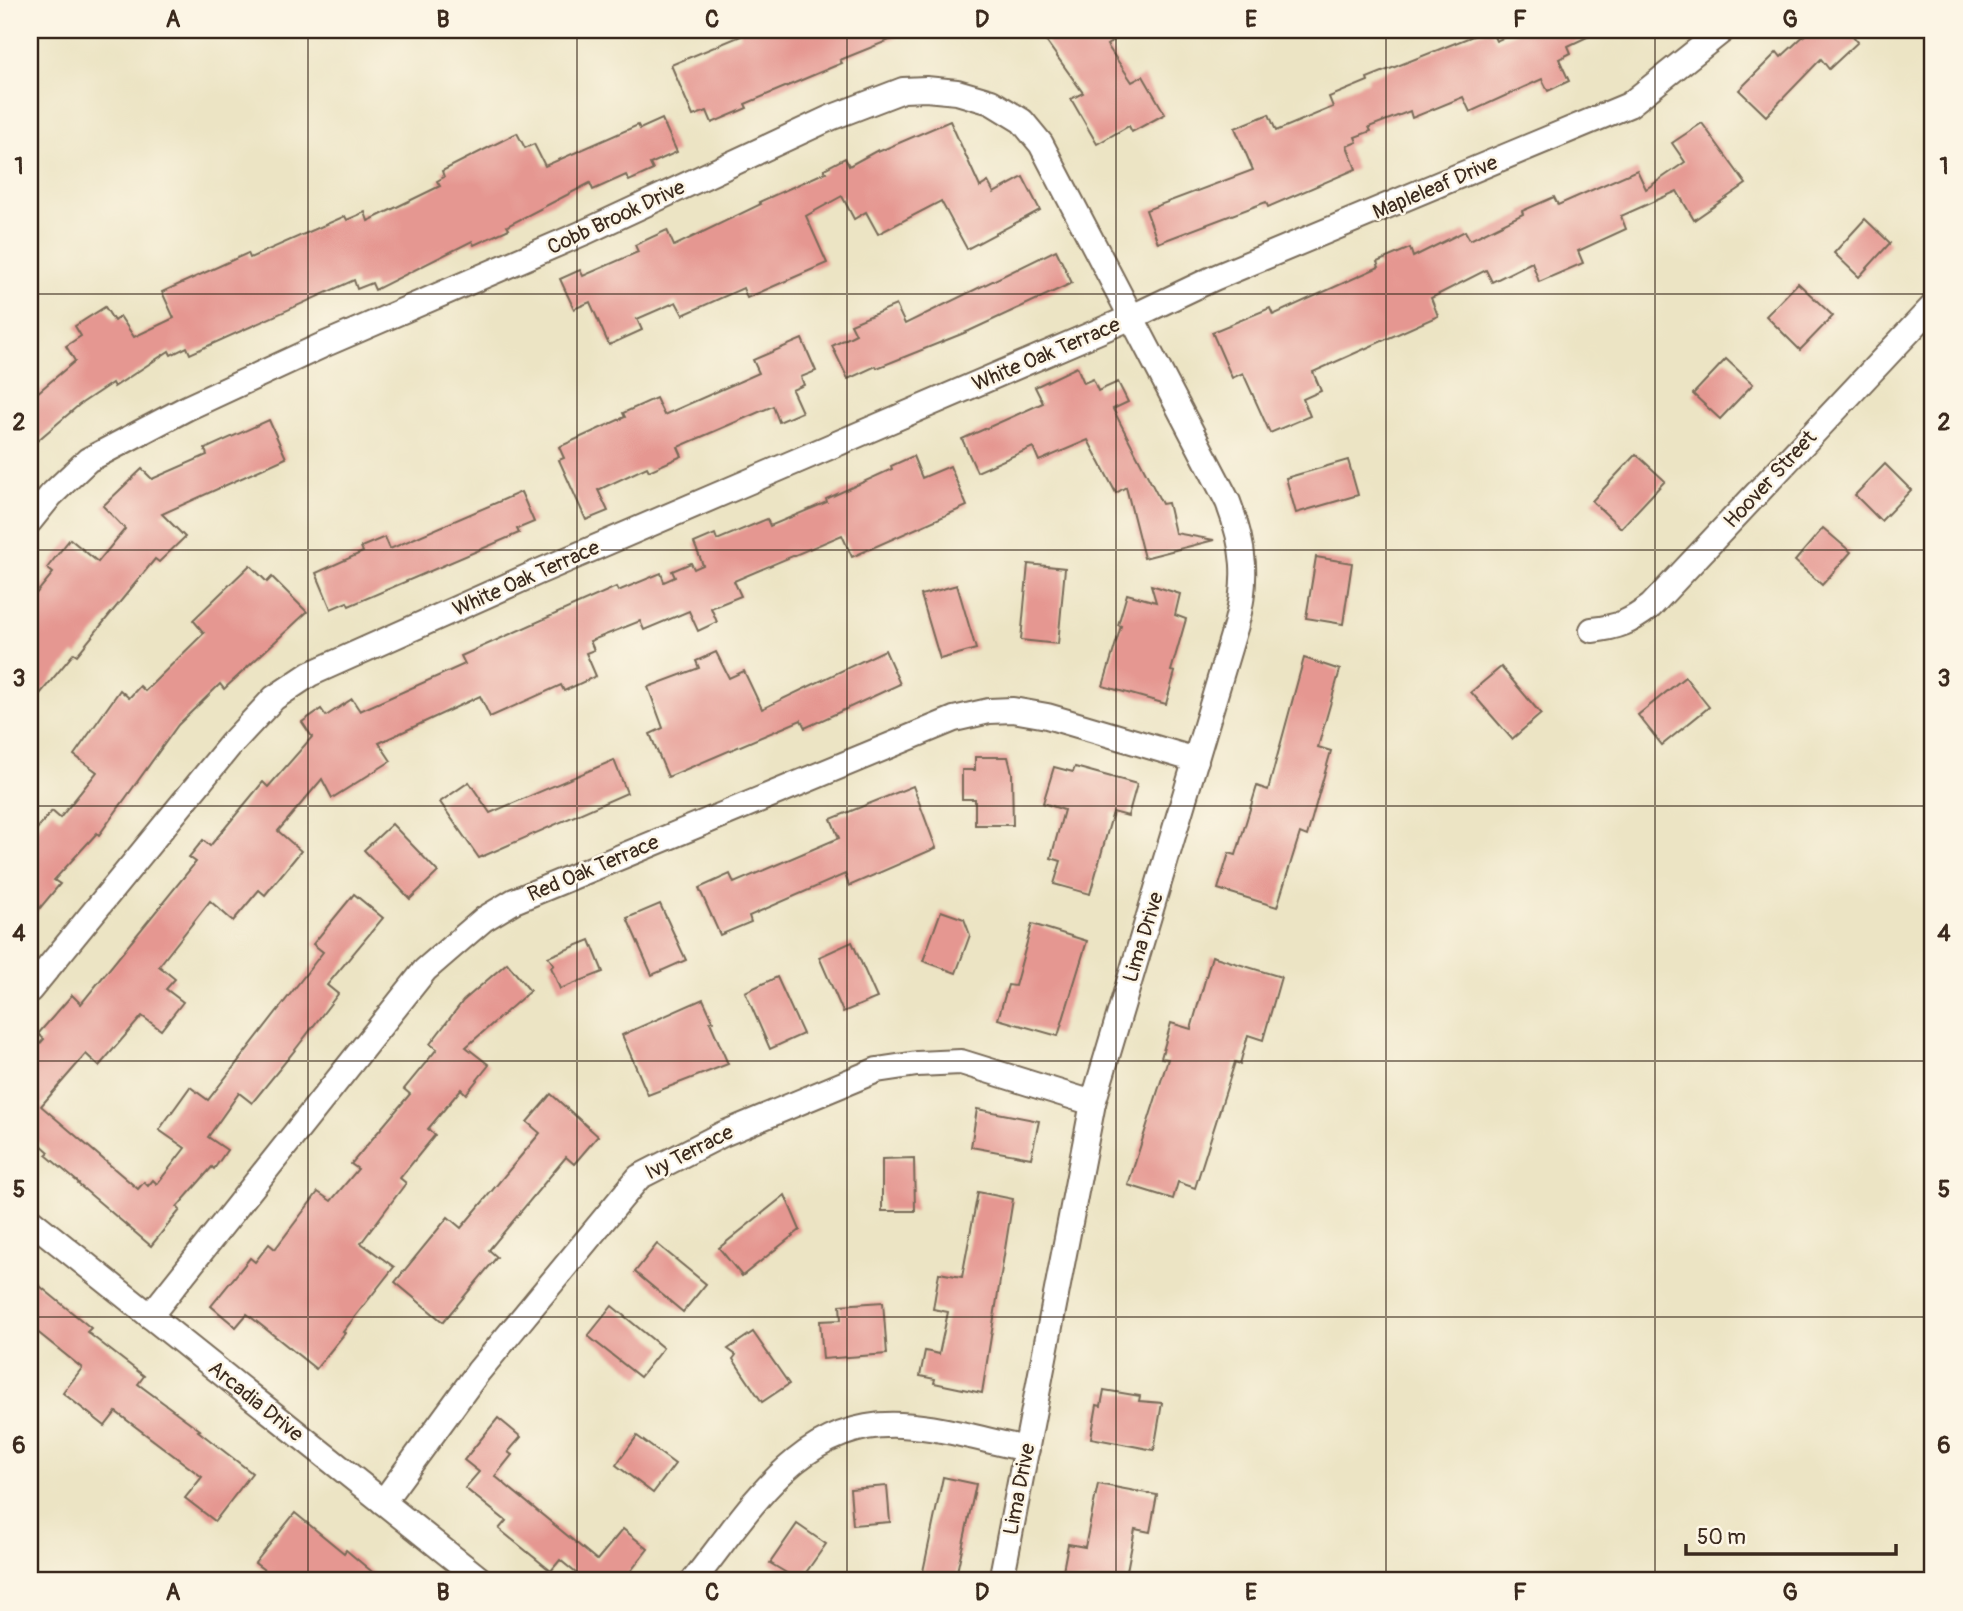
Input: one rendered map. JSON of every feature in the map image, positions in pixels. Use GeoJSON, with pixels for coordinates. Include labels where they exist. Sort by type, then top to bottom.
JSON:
{"type":"FeatureCollection","features":[{"type":"Feature","properties":{"kind":"street","name":"Mapleleaf Drive"},"geometry":{"type":"LineString","coordinates":[[1132,317],[1214,278],[1629,105],[1723,30]]}},
{"type":"Feature","properties":{"kind":"street","name":"Cobb Brook Drive"},"geometry":{"type":"LineString","coordinates":[[30,521],[51,495],[88,460],[187,408],[321,346],[583,233],[830,118],[902,90],[957,92],[991,102],[1022,121],[1041,144],[1132,317]]}},
{"type":"Feature","properties":{"kind":"street","name":"Hoover Street"},"geometry":{"type":"LineString","coordinates":[[1592,630],[1614,628],[1632,620],[1651,606],[1933,306]]}},
{"type":"Feature","properties":{"kind":"street","name":"Lima Drive"},"geometry":{"type":"LineString","coordinates":[[1001,1581],[1093,1103],[1242,603],[1244,557],[1228,502],[1132,317]]}},
{"type":"Feature","properties":{"kind":"street","name":"White Oak Terrace"},"geometry":{"type":"LineString","coordinates":[[30,990],[231,744],[274,698],[310,674],[548,568],[1132,317]]}},
{"type":"Feature","properties":{"kind":"street","name":"Red Oak Terrace"},"geometry":{"type":"LineString","coordinates":[[150,1316],[425,970],[484,919],[514,901],[954,719],[989,711],[1013,710],[1047,716],[1196,760]]}},
{"type":"Feature","properties":{"kind":"street","name":"Ivy Terrace"},"geometry":{"type":"LineString","coordinates":[[383,1502],[478,1372],[639,1177],[723,1134],[877,1069],[961,1062],[1093,1103]]}},
{"type":"Feature","properties":{"kind":"street","name":"Arcadia Drive"},"geometry":{"type":"LineString","coordinates":[[30,1220],[482,1581]]}},
{"type":"Feature","properties":{"kind":"street"},"geometry":{"type":"LineString","coordinates":[[693,1581],[777,1476],[806,1450],[824,1440],[862,1428],[900,1425],[1027,1449]]}},
{"type":"Feature","properties":{"kind":"building"},"geometry":{"type":"Polygon","coordinates":[[[739,30],[912,31],[840,60],[842,63],[745,104],[747,108],[712,123],[707,111],[693,116],[671,65],[741,36],[739,30]]]}},
{"type":"Feature","properties":{"kind":"building"},"geometry":{"type":"Polygon","coordinates":[[[1062,30],[1129,30],[1107,45],[1132,82],[1143,76],[1165,114],[1132,132],[1129,126],[1097,144],[1071,99],[1083,93],[1046,41],[1062,30]]]}},
{"type":"Feature","properties":{"kind":"building"},"geometry":{"type":"Polygon","coordinates":[[[1491,30],[1496,41],[1521,30],[1602,30],[1568,46],[1571,53],[1559,59],[1569,81],[1548,91],[1542,79],[1470,112],[1463,97],[1412,118],[1410,111],[1369,127],[1371,131],[1355,137],[1357,142],[1347,146],[1356,169],[1268,207],[1266,202],[1158,243],[1146,210],[1253,170],[1235,128],[1269,114],[1276,131],[1333,107],[1329,97],[1368,81],[1367,78],[1491,30]]]}},
{"type":"Feature","properties":{"kind":"building"},"geometry":{"type":"Polygon","coordinates":[[[1810,30],[1848,30],[1858,42],[1829,69],[1821,59],[1766,116],[1739,90],[1777,52],[1781,57],[1810,30]]]}},
{"type":"Feature","properties":{"kind":"building"},"geometry":{"type":"Polygon","coordinates":[[[662,119],[677,152],[650,164],[653,170],[629,181],[626,175],[593,190],[590,183],[507,226],[509,229],[474,245],[472,241],[375,290],[372,283],[357,289],[354,280],[190,354],[187,347],[171,355],[169,351],[114,387],[112,383],[79,405],[30,447],[30,399],[75,361],[66,346],[81,336],[75,326],[105,307],[114,321],[120,316],[134,337],[174,318],[162,292],[248,253],[250,258],[345,216],[347,220],[365,212],[368,221],[440,186],[437,181],[444,177],[442,171],[517,133],[525,148],[534,144],[545,166],[638,125],[640,129],[662,119]]]}},
{"type":"Feature","properties":{"kind":"building"},"geometry":{"type":"Polygon","coordinates":[[[950,121],[980,187],[988,182],[994,193],[1023,177],[1040,210],[967,249],[941,201],[878,234],[866,212],[854,219],[842,196],[806,216],[827,263],[747,298],[743,288],[683,315],[676,302],[637,319],[642,330],[609,345],[590,302],[574,309],[560,279],[580,270],[583,276],[638,252],[635,245],[667,230],[674,246],[761,204],[759,202],[826,172],[824,169],[845,158],[849,166],[878,150],[950,121]]]}},
{"type":"Feature","properties":{"kind":"building"},"geometry":{"type":"Polygon","coordinates":[[[1702,123],[1746,184],[1694,220],[1677,191],[1621,216],[1626,229],[1578,251],[1583,263],[1539,282],[1532,262],[1492,282],[1486,270],[1431,298],[1438,316],[1313,372],[1321,391],[1303,399],[1310,416],[1270,433],[1243,373],[1232,378],[1212,332],[1270,308],[1273,315],[1379,267],[1377,262],[1410,248],[1413,257],[1465,231],[1470,240],[1523,214],[1522,211],[1554,197],[1558,205],[1637,170],[1646,189],[1685,162],[1672,143],[1702,123]]]}},
{"type":"Feature","properties":{"kind":"building"},"geometry":{"type":"Polygon","coordinates":[[[1865,219],[1890,243],[1859,277],[1834,253],[1865,219]]]}},
{"type":"Feature","properties":{"kind":"building"},"geometry":{"type":"Polygon","coordinates":[[[1056,250],[1072,283],[969,331],[848,379],[832,346],[856,334],[851,324],[896,305],[905,324],[1056,250]]]}},
{"type":"Feature","properties":{"kind":"building"},"geometry":{"type":"Polygon","coordinates":[[[1798,283],[1833,316],[1800,350],[1766,316],[1798,283]]]}},
{"type":"Feature","properties":{"kind":"building"},"geometry":{"type":"Polygon","coordinates":[[[802,339],[816,371],[801,377],[804,385],[792,390],[802,412],[779,422],[773,406],[678,447],[682,456],[649,471],[647,467],[598,490],[608,511],[586,520],[559,460],[564,458],[559,447],[625,417],[623,413],[656,398],[664,415],[759,373],[753,360],[802,339]]]}},
{"type":"Feature","properties":{"kind":"building"},"geometry":{"type":"Polygon","coordinates":[[[1726,359],[1753,384],[1720,419],[1693,394],[1726,359]]]}},
{"type":"Feature","properties":{"kind":"building"},"geometry":{"type":"Polygon","coordinates":[[[1077,367],[1084,383],[1093,379],[1098,391],[1118,382],[1128,402],[1113,409],[1162,504],[1168,503],[1175,533],[1214,540],[1144,558],[1126,487],[1116,493],[1088,440],[1039,461],[1033,447],[977,472],[962,439],[1043,403],[1035,387],[1077,367]]]}},
{"type":"Feature","properties":{"kind":"building"},"geometry":{"type":"Polygon","coordinates":[[[269,420],[286,458],[162,514],[185,537],[159,562],[155,559],[77,655],[74,653],[30,706],[30,601],[53,573],[47,568],[70,539],[98,562],[125,529],[103,506],[142,469],[152,479],[207,455],[205,449],[269,420]]]}},
{"type":"Feature","properties":{"kind":"building"},"geometry":{"type":"Polygon","coordinates":[[[1636,454],[1665,481],[1621,528],[1592,501],[1636,454]]]}},
{"type":"Feature","properties":{"kind":"building"},"geometry":{"type":"Polygon","coordinates":[[[913,456],[922,478],[950,466],[967,506],[852,557],[842,535],[734,581],[741,596],[711,608],[717,622],[698,631],[689,611],[644,630],[640,621],[590,641],[594,650],[586,653],[596,676],[564,691],[561,685],[490,717],[480,696],[379,743],[391,761],[332,798],[322,779],[278,831],[301,851],[265,895],[259,890],[233,921],[210,901],[159,966],[175,979],[166,989],[183,1002],[161,1030],[142,1016],[99,1066],[86,1054],[41,1106],[138,1189],[144,1182],[148,1186],[153,1180],[157,1184],[185,1148],[159,1130],[190,1087],[208,1100],[323,952],[313,944],[354,894],[383,918],[327,985],[338,994],[252,1103],[239,1093],[208,1137],[227,1150],[214,1169],[212,1167],[177,1207],[180,1210],[151,1246],[46,1155],[49,1152],[30,1135],[30,1055],[44,1039],[38,1034],[72,995],[81,1004],[196,862],[189,857],[203,840],[210,846],[263,782],[268,787],[312,737],[302,722],[321,709],[326,716],[352,699],[360,711],[465,664],[461,656],[616,587],[618,591],[661,573],[664,582],[675,577],[672,571],[691,563],[694,569],[703,565],[694,543],[715,534],[717,540],[767,519],[770,526],[827,502],[826,499],[892,469],[891,466],[913,456]]]}},
{"type":"Feature","properties":{"kind":"building"},"geometry":{"type":"Polygon","coordinates":[[[1348,460],[1358,495],[1296,513],[1286,478],[1348,460]]]}},
{"type":"Feature","properties":{"kind":"building"},"geometry":{"type":"Polygon","coordinates":[[[1885,464],[1911,490],[1881,521],[1855,495],[1885,464]]]}},
{"type":"Feature","properties":{"kind":"building"},"geometry":{"type":"Polygon","coordinates":[[[521,492],[534,522],[517,529],[519,533],[349,606],[347,602],[331,609],[316,573],[363,552],[361,547],[385,537],[390,549],[521,492]]]}},
{"type":"Feature","properties":{"kind":"building"},"geometry":{"type":"Polygon","coordinates":[[[1823,528],[1851,552],[1822,585],[1795,561],[1823,528]]]}},
{"type":"Feature","properties":{"kind":"building"},"geometry":{"type":"Polygon","coordinates":[[[1316,557],[1352,563],[1343,624],[1306,618],[1316,557]]]}},
{"type":"Feature","properties":{"kind":"building"},"geometry":{"type":"Polygon","coordinates":[[[1028,564],[1065,568],[1058,644],[1021,640],[1028,564]]]}},
{"type":"Feature","properties":{"kind":"building"},"geometry":{"type":"Polygon","coordinates":[[[250,565],[267,582],[272,577],[307,612],[224,689],[220,684],[178,725],[99,835],[97,833],[54,880],[60,884],[30,920],[30,837],[52,811],[60,818],[97,772],[74,755],[120,690],[129,698],[140,686],[145,691],[204,633],[193,620],[250,565]]]}},
{"type":"Feature","properties":{"kind":"building"},"geometry":{"type":"Polygon","coordinates":[[[957,585],[976,649],[940,659],[921,595],[957,585]]]}},
{"type":"Feature","properties":{"kind":"building"},"geometry":{"type":"Polygon","coordinates":[[[1151,585],[1180,594],[1175,615],[1186,619],[1171,671],[1175,672],[1166,704],[1103,686],[1121,626],[1118,625],[1127,594],[1156,602],[1151,585]]]}},
{"type":"Feature","properties":{"kind":"building"},"geometry":{"type":"Polygon","coordinates":[[[885,650],[900,684],[805,728],[801,720],[668,777],[650,734],[663,728],[648,687],[699,668],[696,661],[716,652],[729,678],[744,671],[762,709],[885,650]]]}},
{"type":"Feature","properties":{"kind":"building"},"geometry":{"type":"Polygon","coordinates":[[[1304,658],[1340,670],[1318,747],[1331,751],[1307,836],[1300,833],[1277,907],[1218,889],[1229,853],[1236,855],[1257,786],[1268,790],[1304,658]]]}},
{"type":"Feature","properties":{"kind":"building"},"geometry":{"type":"Polygon","coordinates":[[[1501,667],[1541,714],[1512,739],[1471,692],[1501,667]]]}},
{"type":"Feature","properties":{"kind":"building"},"geometry":{"type":"Polygon","coordinates":[[[1685,677],[1709,707],[1662,745],[1638,715],[1685,677]]]}},
{"type":"Feature","properties":{"kind":"building"},"geometry":{"type":"Polygon","coordinates":[[[975,757],[1008,757],[1012,773],[1013,825],[975,825],[975,799],[962,799],[962,770],[975,770],[975,757]]]}},
{"type":"Feature","properties":{"kind":"building"},"geometry":{"type":"Polygon","coordinates":[[[614,760],[627,793],[479,858],[440,802],[469,782],[490,813],[614,760]]]}},
{"type":"Feature","properties":{"kind":"building"},"geometry":{"type":"Polygon","coordinates":[[[1054,767],[1073,772],[1075,767],[1137,784],[1128,816],[1113,812],[1090,894],[1054,884],[1061,861],[1051,858],[1064,810],[1043,803],[1054,767]]]}},
{"type":"Feature","properties":{"kind":"building"},"geometry":{"type":"Polygon","coordinates":[[[913,786],[936,848],[849,886],[845,874],[749,916],[751,922],[720,935],[699,888],[730,874],[734,883],[839,838],[831,819],[913,786]]]}},
{"type":"Feature","properties":{"kind":"building"},"geometry":{"type":"Polygon","coordinates":[[[392,824],[438,872],[410,899],[364,850],[392,824]]]}},
{"type":"Feature","properties":{"kind":"building"},"geometry":{"type":"Polygon","coordinates":[[[660,904],[686,960],[652,975],[627,918],[660,904]]]}},
{"type":"Feature","properties":{"kind":"building"},"geometry":{"type":"Polygon","coordinates":[[[941,911],[964,919],[970,935],[956,973],[923,961],[941,911]]]}},
{"type":"Feature","properties":{"kind":"building"},"geometry":{"type":"Polygon","coordinates":[[[1032,924],[1087,941],[1058,1036],[998,1019],[1008,985],[1015,986],[1032,924]]]}},
{"type":"Feature","properties":{"kind":"building"},"geometry":{"type":"Polygon","coordinates":[[[590,940],[603,972],[560,989],[551,967],[554,965],[548,957],[590,940]]]}},
{"type":"Feature","properties":{"kind":"building"},"geometry":{"type":"Polygon","coordinates":[[[852,942],[877,998],[843,1012],[819,957],[852,942]]]}},
{"type":"Feature","properties":{"kind":"building"},"geometry":{"type":"Polygon","coordinates":[[[1212,956],[1281,977],[1263,1040],[1248,1035],[1240,1064],[1235,1062],[1195,1188],[1178,1182],[1173,1199],[1128,1185],[1168,1059],[1161,1058],[1171,1023],[1191,1029],[1212,956]]]}},
{"type":"Feature","properties":{"kind":"building"},"geometry":{"type":"Polygon","coordinates":[[[507,963],[530,991],[466,1047],[489,1065],[466,1094],[461,1089],[428,1129],[435,1135],[400,1178],[406,1183],[361,1243],[394,1267],[343,1332],[345,1333],[316,1369],[247,1314],[236,1327],[211,1306],[250,1258],[255,1262],[269,1244],[275,1249],[318,1192],[331,1201],[358,1169],[351,1164],[410,1094],[404,1089],[437,1049],[430,1044],[463,1001],[507,963]]]}},
{"type":"Feature","properties":{"kind":"building"},"geometry":{"type":"Polygon","coordinates":[[[777,977],[803,1034],[770,1049],[745,992],[777,977]]]}},
{"type":"Feature","properties":{"kind":"building"},"geometry":{"type":"Polygon","coordinates":[[[703,999],[728,1064],[648,1095],[622,1035],[703,999]]]}},
{"type":"Feature","properties":{"kind":"building"},"geometry":{"type":"Polygon","coordinates":[[[551,1094],[598,1136],[574,1164],[566,1157],[489,1250],[497,1257],[443,1322],[395,1282],[448,1217],[461,1228],[540,1133],[527,1122],[551,1094]]]}},
{"type":"Feature","properties":{"kind":"building"},"geometry":{"type":"Polygon","coordinates":[[[977,1109],[1039,1121],[1031,1158],[971,1147],[977,1109]]]}},
{"type":"Feature","properties":{"kind":"building"},"geometry":{"type":"Polygon","coordinates":[[[914,1158],[915,1211],[882,1211],[882,1159],[914,1158]]]}},
{"type":"Feature","properties":{"kind":"building"},"geometry":{"type":"Polygon","coordinates":[[[978,1192],[1013,1199],[982,1393],[934,1383],[935,1379],[920,1376],[925,1351],[939,1354],[948,1312],[933,1309],[939,1273],[962,1277],[978,1192]]]}},
{"type":"Feature","properties":{"kind":"building"},"geometry":{"type":"Polygon","coordinates":[[[785,1195],[800,1230],[742,1276],[719,1248],[785,1195]]]}},
{"type":"Feature","properties":{"kind":"building"},"geometry":{"type":"Polygon","coordinates":[[[657,1244],[706,1284],[683,1312],[635,1272],[657,1244]]]}},
{"type":"Feature","properties":{"kind":"building"},"geometry":{"type":"Polygon","coordinates":[[[30,1278],[91,1328],[87,1332],[144,1376],[138,1384],[252,1473],[215,1521],[185,1498],[202,1477],[116,1412],[105,1426],[63,1393],[82,1368],[30,1326],[30,1278]]]}},
{"type":"Feature","properties":{"kind":"building"},"geometry":{"type":"Polygon","coordinates":[[[883,1302],[887,1354],[823,1359],[820,1321],[841,1320],[840,1305],[883,1302]]]}},
{"type":"Feature","properties":{"kind":"building"},"geometry":{"type":"Polygon","coordinates":[[[612,1306],[663,1348],[640,1377],[588,1336],[612,1306]]]}},
{"type":"Feature","properties":{"kind":"building"},"geometry":{"type":"Polygon","coordinates":[[[753,1332],[789,1384],[762,1402],[733,1359],[736,1355],[728,1349],[753,1332]]]}},
{"type":"Feature","properties":{"kind":"building"},"geometry":{"type":"Polygon","coordinates":[[[1104,1390],[1140,1396],[1139,1401],[1162,1403],[1154,1450],[1091,1438],[1097,1405],[1101,1406],[1104,1390]]]}},
{"type":"Feature","properties":{"kind":"building"},"geometry":{"type":"Polygon","coordinates":[[[498,1418],[521,1437],[508,1452],[512,1455],[495,1476],[597,1560],[623,1529],[648,1549],[623,1581],[580,1581],[582,1578],[560,1560],[551,1571],[499,1529],[506,1521],[465,1488],[479,1472],[464,1460],[498,1418]]]}},
{"type":"Feature","properties":{"kind":"building"},"geometry":{"type":"Polygon","coordinates":[[[637,1436],[675,1464],[653,1493],[616,1465],[637,1436]]]}},
{"type":"Feature","properties":{"kind":"building"},"geometry":{"type":"Polygon","coordinates":[[[943,1477],[976,1484],[955,1581],[921,1581],[943,1477]]]}},
{"type":"Feature","properties":{"kind":"building"},"geometry":{"type":"Polygon","coordinates":[[[1098,1484],[1157,1495],[1150,1532],[1135,1529],[1125,1581],[1061,1581],[1068,1544],[1085,1547],[1098,1484]]]}},
{"type":"Feature","properties":{"kind":"building"},"geometry":{"type":"Polygon","coordinates":[[[887,1486],[890,1522],[853,1525],[850,1489],[887,1486]]]}},
{"type":"Feature","properties":{"kind":"building"},"geometry":{"type":"Polygon","coordinates":[[[295,1513],[383,1581],[279,1581],[255,1563],[295,1513]]]}},
{"type":"Feature","properties":{"kind":"building"},"geometry":{"type":"Polygon","coordinates":[[[797,1524],[826,1544],[800,1581],[770,1563],[797,1524]]]}}]}
